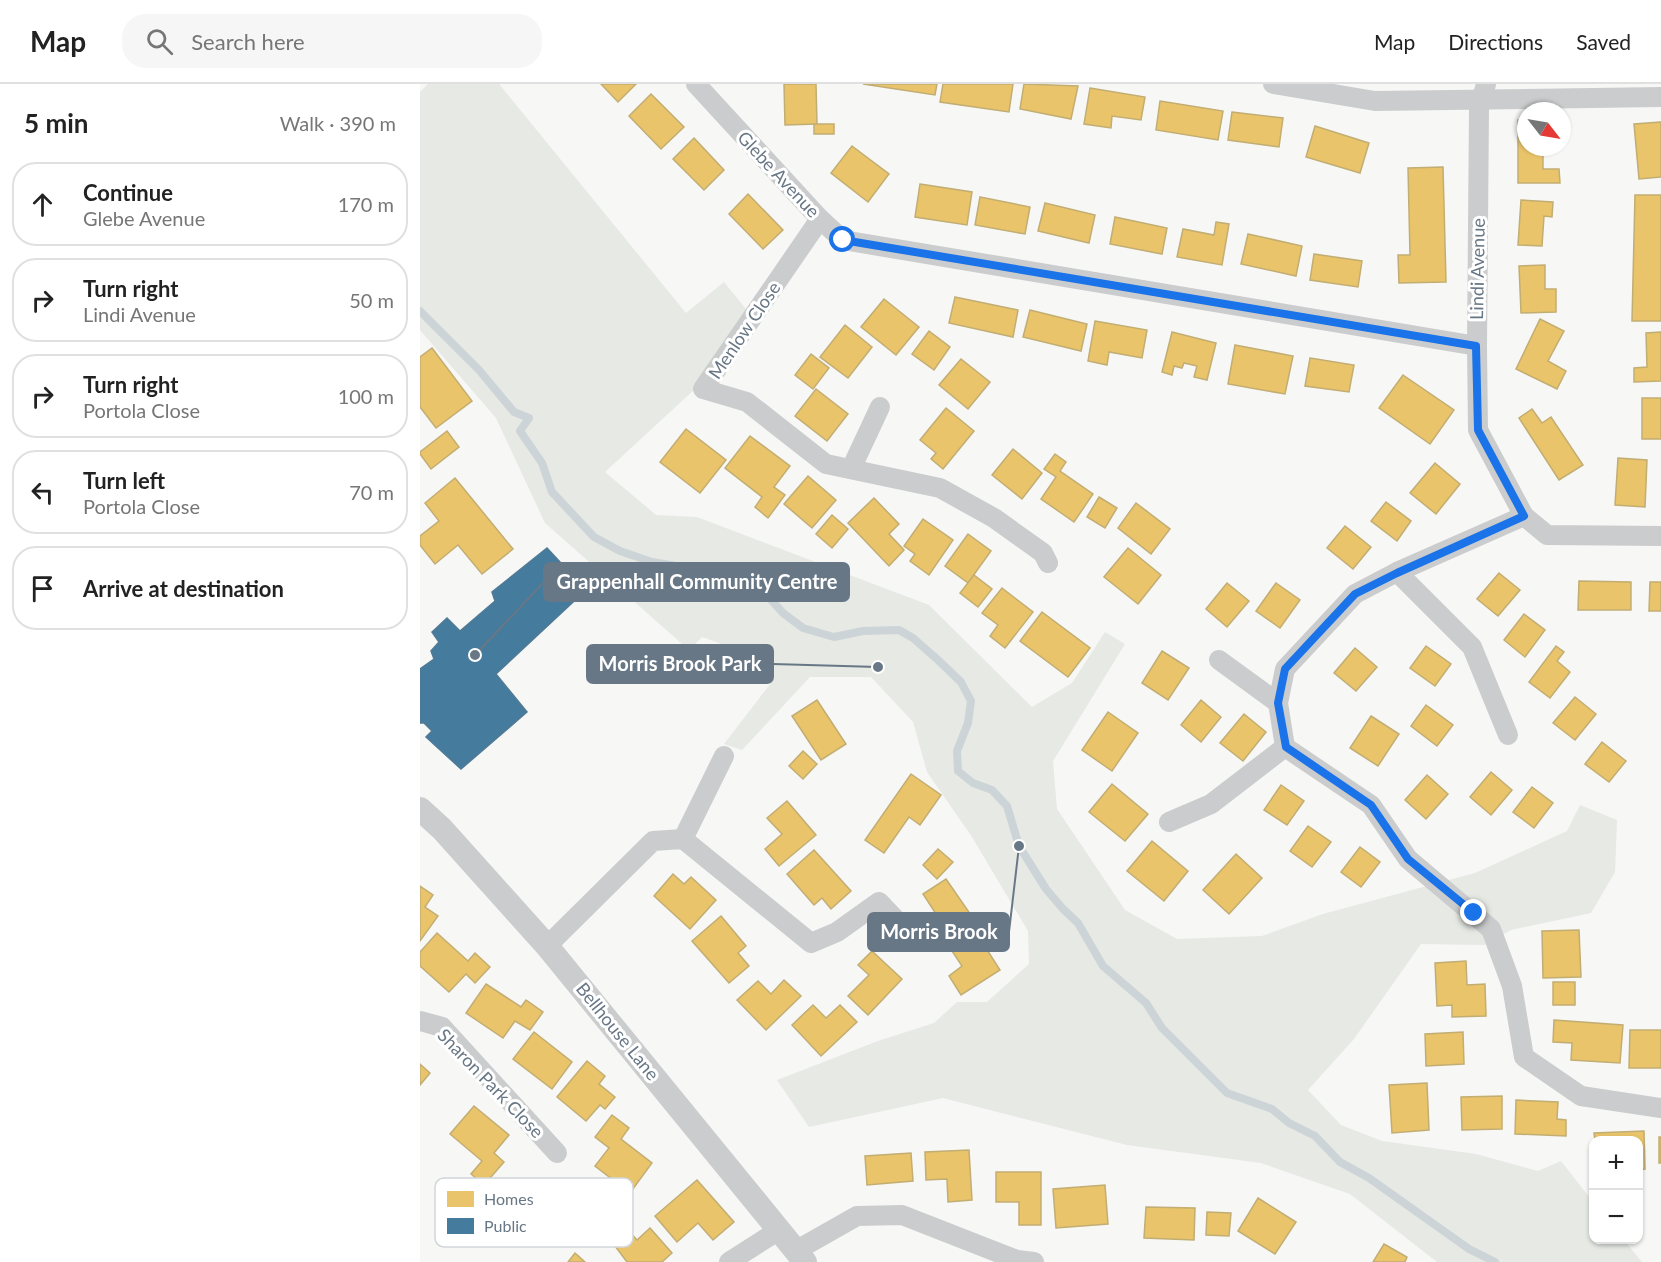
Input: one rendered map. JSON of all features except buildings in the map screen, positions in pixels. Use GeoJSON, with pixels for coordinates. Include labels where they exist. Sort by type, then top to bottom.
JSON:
{"type":"FeatureCollection","features":[{"type":"Feature","properties":{"kind":"street","name":"Glebe Avenue"},"geometry":{"type":"LineString","coordinates":[[696,84],[820,219],[843,240],[1476,346]]}},
{"type":"Feature","properties":{"kind":"street"},"geometry":{"type":"LineString","coordinates":[[1274,84],[1375,101],[1484,92],[1661,97]]}},
{"type":"Feature","properties":{"kind":"street","name":"Lindi Avenue"},"geometry":{"type":"LineString","coordinates":[[1484,92],[1479,109],[1476,346],[1478,430],[1524,516],[1547,535],[1661,536]]}},
{"type":"Feature","properties":{"kind":"street","name":"Menlow Close"},"geometry":{"type":"LineString","coordinates":[[820,219],[704,389],[747,402],[826,464],[940,488],[994,518],[1044,553],[1048,563]]}},
{"type":"Feature","properties":{"kind":"street"},"geometry":{"type":"LineString","coordinates":[[851,469],[880,407]]}},
{"type":"Feature","properties":{"kind":"street"},"geometry":{"type":"LineString","coordinates":[[1524,516],[1355,594],[1285,669],[1278,703],[1286,747],[1371,805],[1408,859],[1491,929],[1512,986],[1524,1057],[1581,1096],[1661,1108]]}},
{"type":"Feature","properties":{"kind":"street"},"geometry":{"type":"LineString","coordinates":[[1397,573],[1472,647],[1508,735]]}},
{"type":"Feature","properties":{"kind":"street"},"geometry":{"type":"LineString","coordinates":[[1219,660],[1278,703]]}},
{"type":"Feature","properties":{"kind":"street"},"geometry":{"type":"LineString","coordinates":[[1169,822],[1211,804],[1286,747]]}},
{"type":"Feature","properties":{"kind":"street"},"geometry":{"type":"LineString","coordinates":[[683,838],[724,756]]}},
{"type":"Feature","properties":{"kind":"street","name":"Bellhouse Lane"},"geometry":{"type":"LineString","coordinates":[[420,809],[442,829],[547,946],[801,1256]]}},
{"type":"Feature","properties":{"kind":"street"},"geometry":{"type":"LineString","coordinates":[[547,946],[653,841],[683,838],[811,943],[837,932],[879,902],[916,941]]}},
{"type":"Feature","properties":{"kind":"street","name":"Sharon Park Close"},"geometry":{"type":"LineString","coordinates":[[420,1021],[442,1028],[557,1153]]}},
{"type":"Feature","properties":{"kind":"street"},"geometry":{"type":"LineString","coordinates":[[801,1256],[857,1216],[902,1215],[1017,1260],[1034,1262]]}},
{"type":"Feature","properties":{"kind":"street"},"geometry":{"type":"LineString","coordinates":[[729,1262],[780,1230]]}},
{"type":"Feature","properties":{"kind":"shaded area"},"geometry":{"type":"Polygon","coordinates":[[[428,84],[499,84],[686,313],[724,282],[746,309],[696,388],[605,472],[656,515],[697,517],[929,605],[1032,707],[1072,683],[1105,632],[1125,644],[1053,761],[1057,809],[1125,910],[1177,939],[1262,936],[1323,914],[1475,873],[1567,831],[1580,805],[1617,820],[1615,872],[1591,913],[1511,930],[1484,945],[1421,944],[1354,1039],[1308,1090],[1341,1125],[1382,1141],[1476,1154],[1538,1171],[1561,1161],[1589,1197],[1589,1244],[1627,1244],[1642,1262],[1437,1262],[1350,1194],[1261,1163],[1127,1145],[943,1098],[809,1127],[777,1080],[878,1041],[934,1023],[957,1002],[987,1002],[1029,964],[1028,931],[972,837],[927,772],[913,722],[871,677],[810,677],[742,750],[724,744],[771,683],[761,658],[702,637],[689,650],[545,523],[496,418],[420,330],[420,92],[428,84]]]}},
{"type":"Feature","properties":{"kind":"waterway"},"geometry":{"type":"LineString","coordinates":[[420,311],[479,370],[514,412],[529,418],[520,431],[542,463],[552,492],[594,537],[620,551],[652,562],[746,572],[783,613],[803,628],[834,637],[863,631],[899,630],[913,638],[938,660],[961,682],[971,701],[968,723],[957,751],[958,771],[973,783],[992,790],[1007,806],[1019,846],[1046,889],[1078,923],[1103,966],[1146,1003],[1162,1028],[1227,1093],[1272,1109],[1289,1123],[1315,1136],[1340,1162],[1369,1178],[1469,1249],[1495,1262]]}},
{"type":"Feature","properties":{"kind":"place","name":"Grappenhall Community Centre"},"geometry":{"type":"Point","coordinates":[475,655]}},
{"type":"Feature","properties":{"kind":"place","name":"Morris Brook Park"},"geometry":{"type":"Point","coordinates":[878,667]}},
{"type":"Feature","properties":{"kind":"place","name":"Morris Brook"},"geometry":{"type":"Point","coordinates":[1019,846]}},
{"type":"Feature","properties":{"kind":"route"},"geometry":{"type":"LineString","coordinates":[[843,240],[1476,346],[1478,430],[1524,516],[1355,594],[1285,669],[1278,703],[1286,747],[1371,805],[1408,859],[1474,913]]}}]}
